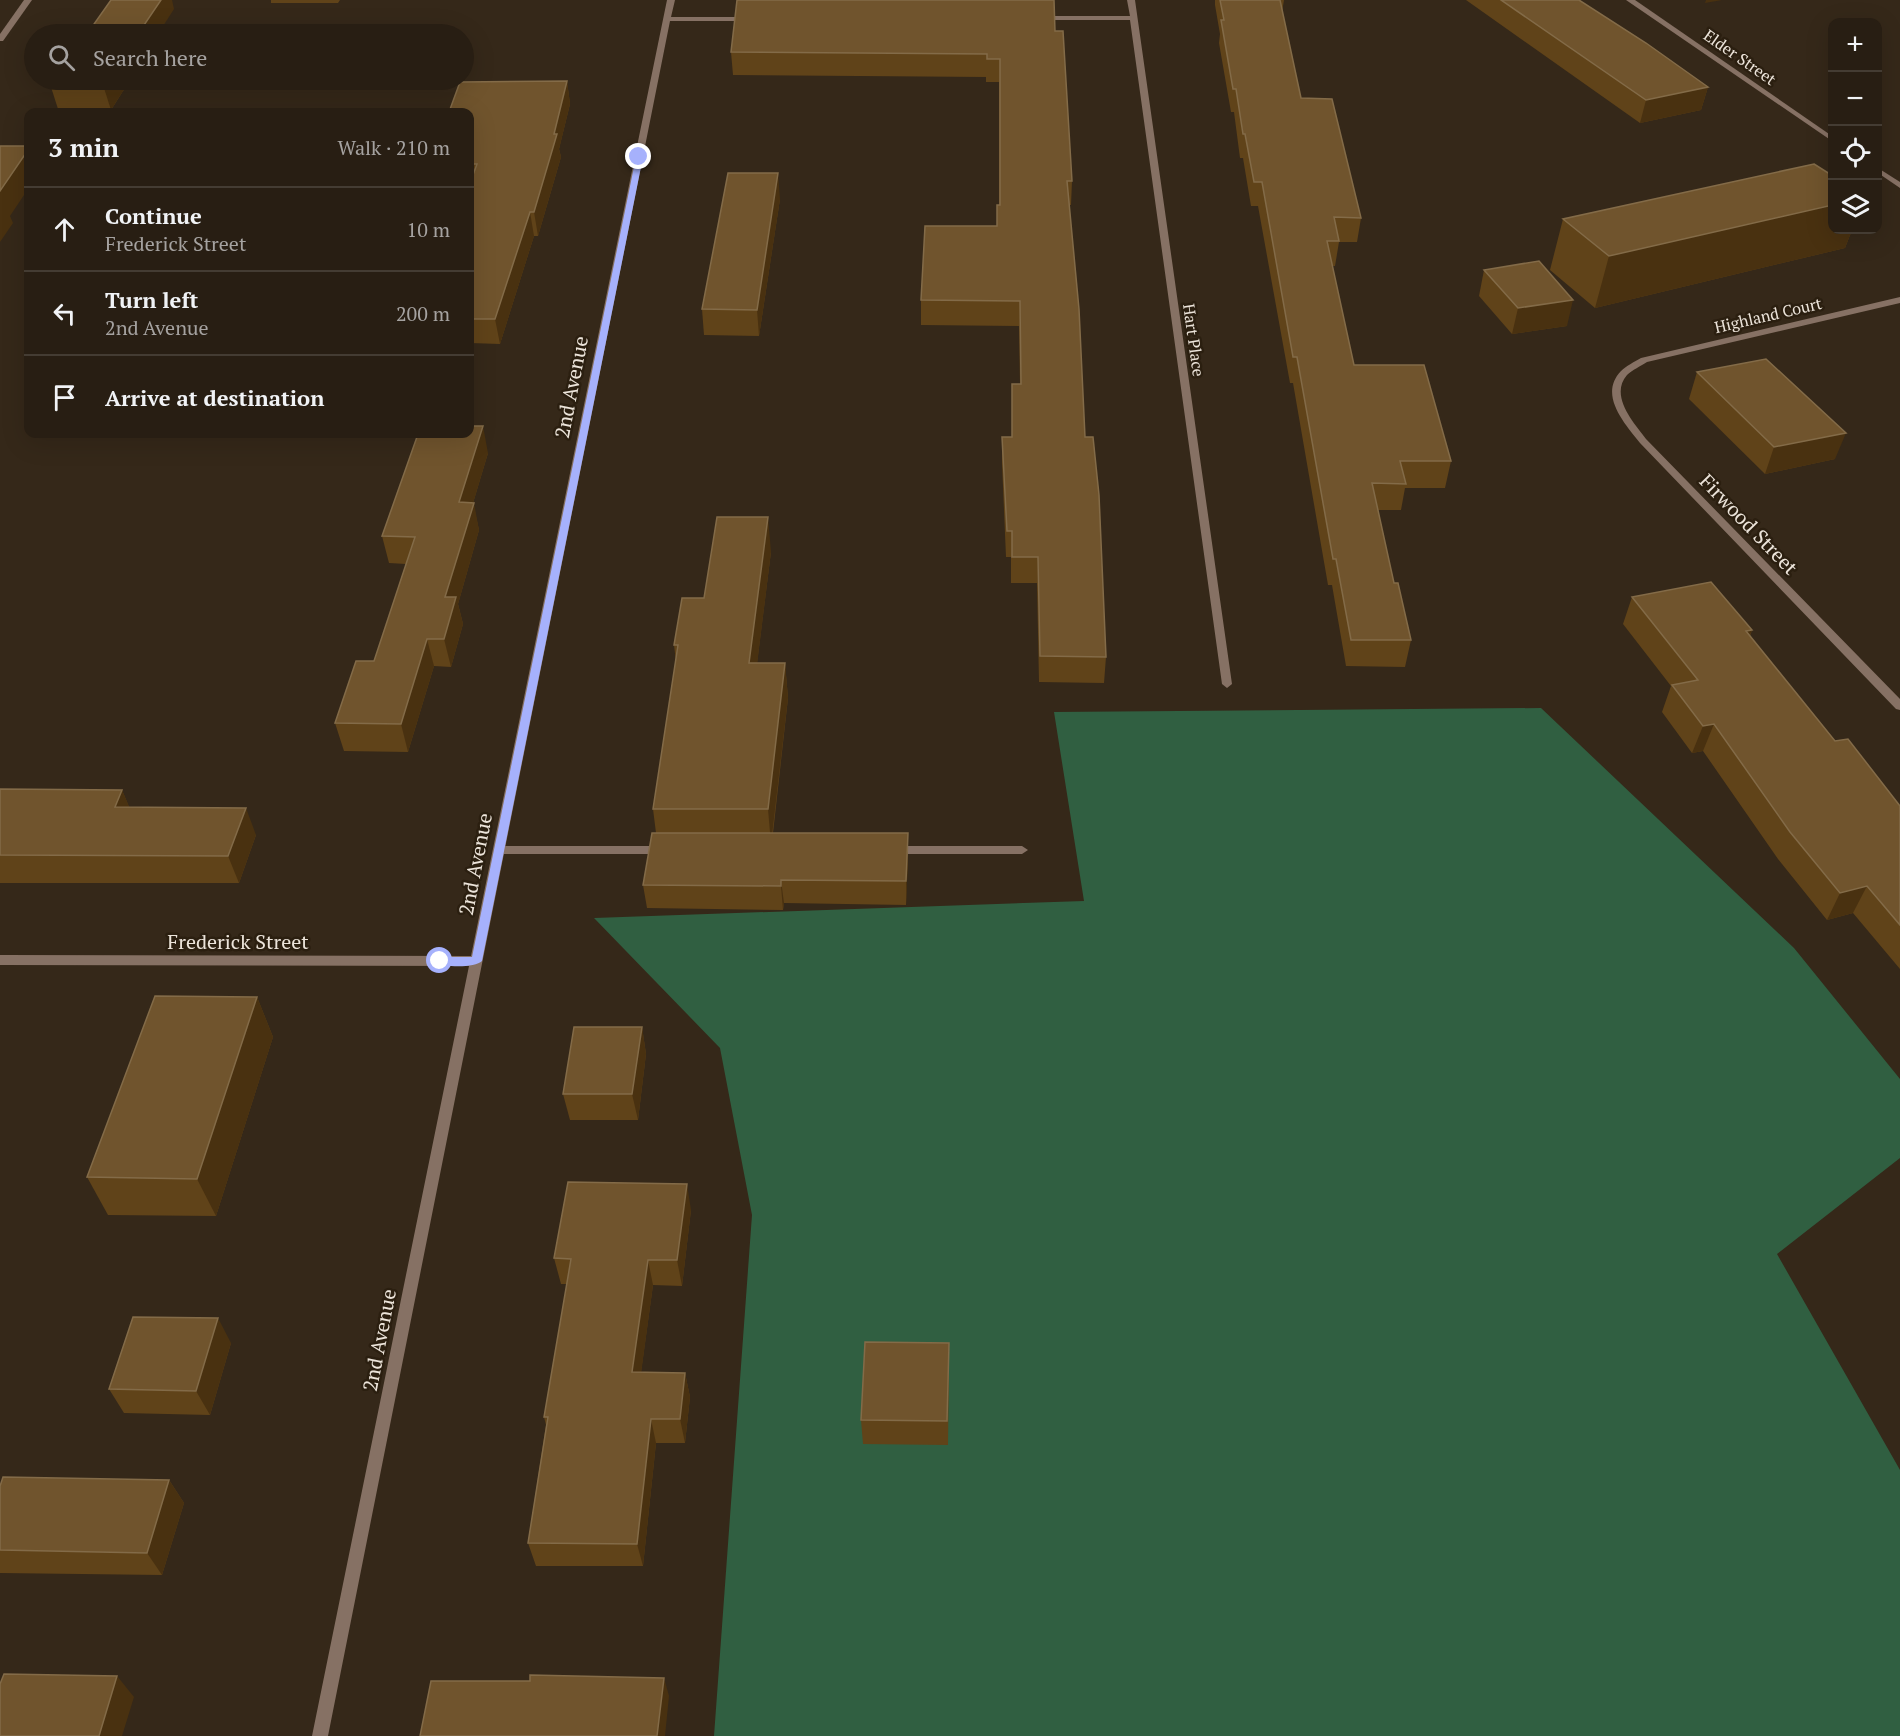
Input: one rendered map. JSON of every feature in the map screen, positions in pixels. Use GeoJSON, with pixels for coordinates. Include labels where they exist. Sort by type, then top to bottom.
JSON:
{"type":"FeatureCollection","features":[{"type":"Feature","properties":{"kind":"street"},"geometry":{"type":"LineString","coordinates":[[0,39],[28,0]]}},
{"type":"Feature","properties":{"kind":"street","name":"2nd Avenue"},"geometry":{"type":"LineString","coordinates":[[320,1736],[671,0]]}},
{"type":"Feature","properties":{"kind":"street","name":"Hart Place"},"geometry":{"type":"LineString","coordinates":[[1131,0],[1227,684]]}},
{"type":"Feature","properties":{"kind":"street","name":"Elder Street"},"geometry":{"type":"LineString","coordinates":[[1630,0],[1828,136]]}},
{"type":"Feature","properties":{"kind":"street"},"geometry":{"type":"LineString","coordinates":[[1038,18],[1133,18]]}},
{"type":"Feature","properties":{"kind":"street"},"geometry":{"type":"LineString","coordinates":[[668,19],[757,19]]}},
{"type":"Feature","properties":{"kind":"street"},"geometry":{"type":"LineString","coordinates":[[0,26],[10,26]]}},
{"type":"Feature","properties":{"kind":"street"},"geometry":{"type":"LineString","coordinates":[[1882,173],[1900,186]]}},
{"type":"Feature","properties":{"kind":"street","name":"Highland Court"},"geometry":{"type":"LineString","coordinates":[[1644,360],[1900,300]]}},
{"type":"Feature","properties":{"kind":"street","name":"Firwood Street"},"geometry":{"type":"LineString","coordinates":[[1644,360],[1621,376],[1615,392],[1621,413],[1643,441],[1900,706]]}},
{"type":"Feature","properties":{"kind":"street"},"geometry":{"type":"LineString","coordinates":[[499,850],[680,850]]}},
{"type":"Feature","properties":{"kind":"street"},"geometry":{"type":"LineString","coordinates":[[880,850],[1022,850]]}},
{"type":"Feature","properties":{"kind":"street","name":"Frederick Street"},"geometry":{"type":"LineString","coordinates":[[0,960],[477,961]]}},
{"type":"Feature","properties":{"kind":"green space"},"geometry":{"type":"Polygon","coordinates":[[[1541,708],[1794,948],[1900,1079],[1900,1158],[1777,1254],[1900,1470],[1900,1736],[714,1736],[752,1215],[720,1048],[594,918],[1084,901],[1054,712],[1541,708]]]}},
{"type":"Feature","properties":{"kind":"building"},"geometry":{"type":"Polygon","coordinates":[[[111,0],[161,0],[145,24],[94,24],[111,0]]]}},
{"type":"Feature","properties":{"kind":"building"},"geometry":{"type":"Polygon","coordinates":[[[737,0],[1054,0],[1055,31],[1063,31],[1072,181],[1067,181],[1079,309],[1085,437],[1093,437],[1099,495],[1106,657],[1040,656],[1038,557],[1012,557],[1012,531],[1007,531],[1002,437],[1012,437],[1012,384],[1021,384],[1020,301],[921,300],[925,226],[997,226],[997,205],[1000,205],[1000,59],[987,59],[987,54],[731,52],[737,0]]]}},
{"type":"Feature","properties":{"kind":"building"},"geometry":{"type":"Polygon","coordinates":[[[1220,0],[1280,0],[1301,98],[1332,99],[1361,218],[1334,217],[1339,241],[1327,241],[1354,365],[1424,365],[1451,461],[1400,461],[1406,484],[1372,483],[1394,583],[1398,583],[1411,640],[1351,640],[1336,559],[1333,559],[1297,357],[1293,357],[1262,182],[1254,182],[1236,89],[1233,89],[1221,20],[1224,20],[1220,0]]]}},
{"type":"Feature","properties":{"kind":"building"},"geometry":{"type":"Polygon","coordinates":[[[1501,0],[1579,0],[1646,43],[1708,87],[1646,100],[1501,0]]]}},
{"type":"Feature","properties":{"kind":"building"},"geometry":{"type":"Polygon","coordinates":[[[567,81],[554,134],[557,134],[534,212],[530,212],[495,319],[474,319],[474,172],[477,164],[474,164],[474,108],[450,108],[457,90],[474,90],[474,82],[567,81]]]}},
{"type":"Feature","properties":{"kind":"building"},"geometry":{"type":"Polygon","coordinates":[[[0,146],[24,146],[24,156],[0,191],[0,146]]]}},
{"type":"Feature","properties":{"kind":"building"},"geometry":{"type":"Polygon","coordinates":[[[1814,164],[1828,173],[1828,206],[1609,256],[1563,219],[1814,164]]]}},
{"type":"Feature","properties":{"kind":"building"},"geometry":{"type":"Polygon","coordinates":[[[728,173],[778,173],[757,310],[702,309],[728,173]]]}},
{"type":"Feature","properties":{"kind":"building"},"geometry":{"type":"Polygon","coordinates":[[[1539,261],[1573,300],[1518,308],[1484,270],[1539,261]]]}},
{"type":"Feature","properties":{"kind":"building"},"geometry":{"type":"Polygon","coordinates":[[[1766,359],[1846,433],[1774,447],[1697,372],[1766,359]]]}},
{"type":"Feature","properties":{"kind":"building"},"geometry":{"type":"Polygon","coordinates":[[[474,426],[483,426],[459,502],[474,503],[445,597],[456,597],[444,639],[427,639],[401,724],[335,723],[356,661],[374,661],[415,537],[382,536],[417,438],[474,438],[474,426]]]}},
{"type":"Feature","properties":{"kind":"building"},"geometry":{"type":"Polygon","coordinates":[[[717,517],[768,517],[749,663],[785,663],[768,809],[653,809],[678,645],[674,645],[682,598],[704,598],[717,517]]]}},
{"type":"Feature","properties":{"kind":"building"},"geometry":{"type":"Polygon","coordinates":[[[1711,582],[1752,630],[1746,631],[1835,741],[1848,739],[1900,806],[1900,925],[1867,886],[1840,893],[1790,832],[1714,724],[1703,726],[1672,685],[1698,680],[1632,597],[1711,582]]]}},
{"type":"Feature","properties":{"kind":"building"},"geometry":{"type":"Polygon","coordinates":[[[0,789],[122,790],[115,807],[246,808],[228,856],[0,855],[0,789]]]}},
{"type":"Feature","properties":{"kind":"building"},"geometry":{"type":"Polygon","coordinates":[[[652,833],[908,833],[906,881],[781,880],[781,886],[643,885],[652,833]]]}},
{"type":"Feature","properties":{"kind":"building"},"geometry":{"type":"Polygon","coordinates":[[[155,996],[257,997],[197,1179],[87,1177],[155,996]]]}},
{"type":"Feature","properties":{"kind":"building"},"geometry":{"type":"Polygon","coordinates":[[[574,1027],[642,1027],[632,1094],[563,1094],[574,1027]]]}},
{"type":"Feature","properties":{"kind":"building"},"geometry":{"type":"Polygon","coordinates":[[[568,1182],[687,1184],[677,1260],[648,1260],[632,1372],[685,1373],[680,1419],[651,1419],[637,1544],[528,1543],[548,1417],[544,1417],[571,1259],[554,1258],[568,1182]]]}},
{"type":"Feature","properties":{"kind":"building"},"geometry":{"type":"Polygon","coordinates":[[[133,1317],[218,1318],[196,1391],[109,1389],[133,1317]]]}},
{"type":"Feature","properties":{"kind":"building"},"geometry":{"type":"Polygon","coordinates":[[[865,1342],[949,1343],[947,1421],[861,1420],[865,1342]]]}},
{"type":"Feature","properties":{"kind":"building"},"geometry":{"type":"Polygon","coordinates":[[[3,1477],[169,1480],[147,1553],[0,1550],[0,1486],[3,1477]]]}},
{"type":"Feature","properties":{"kind":"building"},"geometry":{"type":"Polygon","coordinates":[[[4,1674],[117,1676],[99,1736],[0,1736],[0,1684],[4,1674]]]}},
{"type":"Feature","properties":{"kind":"building"},"geometry":{"type":"Polygon","coordinates":[[[530,1675],[664,1678],[657,1736],[420,1736],[431,1681],[530,1681],[530,1675]]]}},
{"type":"Feature","properties":{"kind":"route"},"geometry":{"type":"LineString","coordinates":[[440,961],[477,961],[639,157]]}}]}
